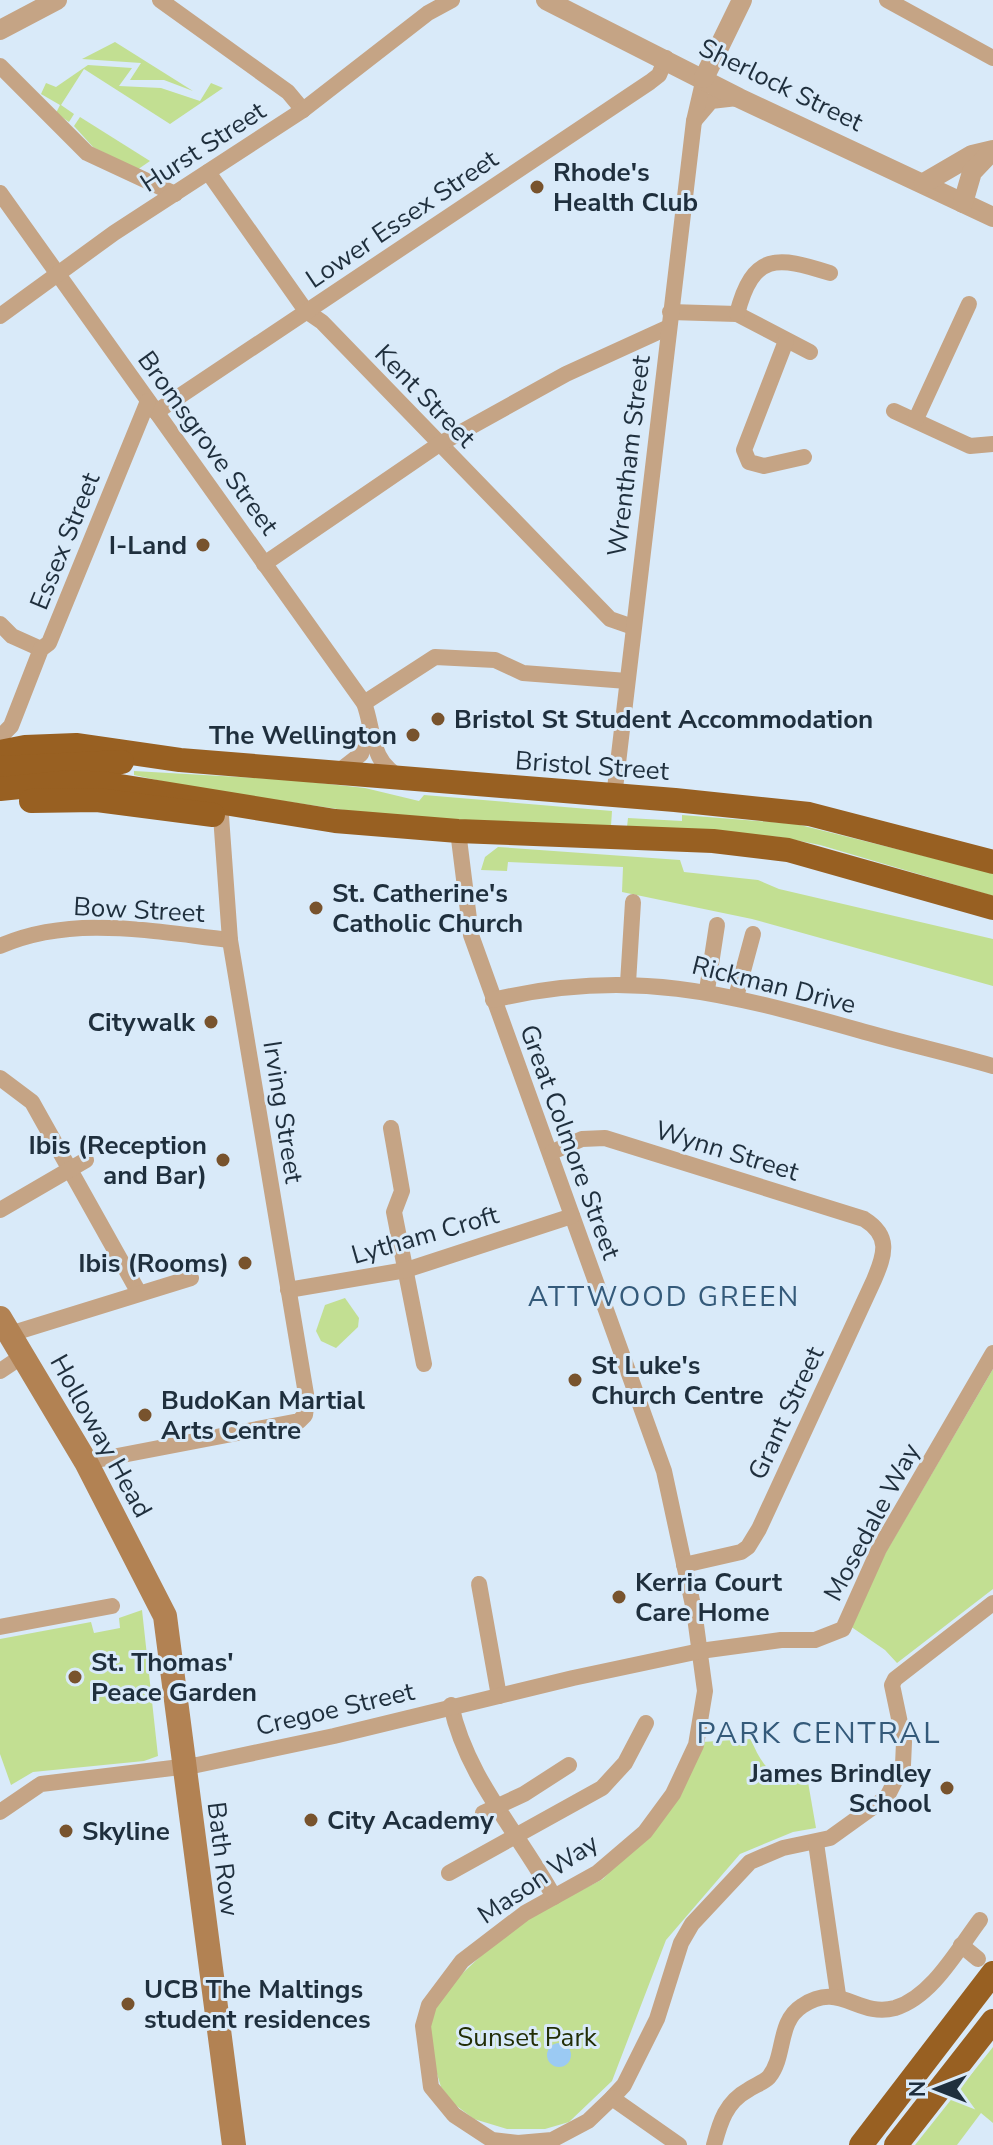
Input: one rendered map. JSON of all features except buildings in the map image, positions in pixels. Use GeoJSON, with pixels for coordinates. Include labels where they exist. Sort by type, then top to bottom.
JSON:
{"type":"FeatureCollection","features":[{"type":"Feature","properties":{"kind":"highway"},"geometry":{"type":"LineString","coordinates":[[0,752],[25,747],[76,745],[180,760]]}},
{"type":"Feature","properties":{"kind":"highway","name":"Bristol Street"},"geometry":{"type":"LineString","coordinates":[[180,760],[809,814],[993,862]]}},
{"type":"Feature","properties":{"kind":"highway"},"geometry":{"type":"LineString","coordinates":[[0,768],[180,760]]}},
{"type":"Feature","properties":{"kind":"highway"},"geometry":{"type":"LineString","coordinates":[[0,789],[70,782],[108,784],[335,821],[458,831],[713,841],[788,850],[993,908]]}},
{"type":"Feature","properties":{"kind":"highway"},"geometry":{"type":"LineString","coordinates":[[0,806],[97,800],[221,816],[303,823],[335,821]]}},
{"type":"Feature","properties":{"kind":"highway"},"geometry":{"type":"LineString","coordinates":[[861,2145],[986,1966]]}},
{"type":"Feature","properties":{"kind":"highway"},"geometry":{"type":"LineString","coordinates":[[896,2145],[993,2021]]}},
{"type":"Feature","properties":{"kind":"main road","name":"Holloway Head"},"geometry":{"type":"LineString","coordinates":[[5,1326],[86,1462],[151,1583]]}},
{"type":"Feature","properties":{"kind":"main road","name":"Bath Row"},"geometry":{"type":"LineString","coordinates":[[151,1583],[165,1616],[234,2145]]}},
{"type":"Feature","properties":{"kind":"street"},"geometry":{"type":"LineString","coordinates":[[0,30],[57,0]]}},
{"type":"Feature","properties":{"kind":"street"},"geometry":{"type":"LineString","coordinates":[[160,0],[288,92],[303,110]]}},
{"type":"Feature","properties":{"kind":"street","name":"Hurst Street"},"geometry":{"type":"LineString","coordinates":[[0,316],[175,194],[303,110],[431,6],[452,0]]}},
{"type":"Feature","properties":{"kind":"street","name":"Sherlock Street"},"geometry":{"type":"LineString","coordinates":[[546,0],[666,58],[739,98],[993,217]]}},
{"type":"Feature","properties":{"kind":"street"},"geometry":{"type":"LineString","coordinates":[[704,78],[742,0]]}},
{"type":"Feature","properties":{"kind":"street"},"geometry":{"type":"LineString","coordinates":[[887,0],[993,58]]}},
{"type":"Feature","properties":{"kind":"street","name":"Lower Essex Street"},"geometry":{"type":"LineString","coordinates":[[152,406],[306,311],[650,82],[659,75],[666,58]]}},
{"type":"Feature","properties":{"kind":"street"},"geometry":{"type":"LineString","coordinates":[[0,66],[87,153],[175,194]]}},
{"type":"Feature","properties":{"kind":"street","name":"Wrentham Street"},"geometry":{"type":"LineString","coordinates":[[614,797],[694,121],[704,78]]}},
{"type":"Feature","properties":{"kind":"street"},"geometry":{"type":"LineString","coordinates":[[694,121],[711,101],[739,98]]}},
{"type":"Feature","properties":{"kind":"street"},"geometry":{"type":"LineString","coordinates":[[924,183],[972,155],[993,150]]}},
{"type":"Feature","properties":{"kind":"street"},"geometry":{"type":"LineString","coordinates":[[963,203],[972,172],[993,150]]}},
{"type":"Feature","properties":{"kind":"street","name":"Kent Street"},"geometry":{"type":"LineString","coordinates":[[208,172],[306,311],[322,322],[610,619],[632,634]]}},
{"type":"Feature","properties":{"kind":"street","name":"Bromsgrove Street"},"geometry":{"type":"LineString","coordinates":[[0,193],[364,703],[385,766],[404,778]]}},
{"type":"Feature","properties":{"kind":"street"},"geometry":{"type":"LineString","coordinates":[[737,314],[742,296],[759,268],[788,259],[830,273]]}},
{"type":"Feature","properties":{"kind":"street"},"geometry":{"type":"LineString","coordinates":[[916,419],[969,304]]}},
{"type":"Feature","properties":{"kind":"street"},"geometry":{"type":"LineString","coordinates":[[264,564],[438,445],[670,319],[737,314],[810,352]]}},
{"type":"Feature","properties":{"kind":"street"},"geometry":{"type":"LineString","coordinates":[[786,341],[744,450],[749,462],[764,466],[804,457]]}},
{"type":"Feature","properties":{"kind":"street","name":"Essex Street"},"geometry":{"type":"LineString","coordinates":[[0,737],[11,726],[41,649],[49,643],[152,406]]}},
{"type":"Feature","properties":{"kind":"street"},"geometry":{"type":"LineString","coordinates":[[894,411],[970,446],[993,444]]}},
{"type":"Feature","properties":{"kind":"street"},"geometry":{"type":"LineString","coordinates":[[0,624],[12,636],[41,649]]}},
{"type":"Feature","properties":{"kind":"street"},"geometry":{"type":"LineString","coordinates":[[364,703],[435,657],[495,660],[523,673],[627,681]]}},
{"type":"Feature","properties":{"kind":"street"},"geometry":{"type":"LineString","coordinates":[[338,772],[361,754],[370,724]]}},
{"type":"Feature","properties":{"kind":"street","name":"Irving Street"},"geometry":{"type":"LineString","coordinates":[[86,1462],[299,1421],[305,1415],[307,1400],[230,940],[221,816]]}},
{"type":"Feature","properties":{"kind":"street","name":"Great Colmore Street"},"geometry":{"type":"LineString","coordinates":[[458,831],[471,935],[552,1152],[664,1471],[700,1651]]}},
{"type":"Feature","properties":{"kind":"street"},"geometry":{"type":"LineString","coordinates":[[628,983],[633,902]]}},
{"type":"Feature","properties":{"kind":"street"},"geometry":{"type":"LineString","coordinates":[[707,990],[717,925]]}},
{"type":"Feature","properties":{"kind":"street","name":"Bow Street"},"geometry":{"type":"LineString","coordinates":[[0,946],[54,930],[96,927],[230,940]]}},
{"type":"Feature","properties":{"kind":"street"},"geometry":{"type":"LineString","coordinates":[[736,997],[753,934]]}},
{"type":"Feature","properties":{"kind":"street","name":"Rickman Drive"},"geometry":{"type":"LineString","coordinates":[[493,1000],[546,987],[628,983],[707,990],[993,1066]]}},
{"type":"Feature","properties":{"kind":"street"},"geometry":{"type":"LineString","coordinates":[[0,1078],[24,1090],[32,1102],[139,1293]]}},
{"type":"Feature","properties":{"kind":"street"},"geometry":{"type":"LineString","coordinates":[[391,1128],[402,1191],[394,1212],[424,1364]]}},
{"type":"Feature","properties":{"kind":"street","name":"Wynn Street"},"geometry":{"type":"LineString","coordinates":[[552,1152],[582,1139],[605,1138],[864,1219],[883,1236]]}},
{"type":"Feature","properties":{"kind":"street"},"geometry":{"type":"LineString","coordinates":[[0,1210],[86,1160]]}},
{"type":"Feature","properties":{"kind":"street","name":"Lytham Croft"},"geometry":{"type":"LineString","coordinates":[[288,1290],[406,1270],[572,1216]]}},
{"type":"Feature","properties":{"kind":"street","name":"Grant Street"},"geometry":{"type":"LineString","coordinates":[[684,1565],[741,1552],[748,1547],[759,1529],[874,1280],[885,1254],[883,1236]]}},
{"type":"Feature","properties":{"kind":"street"},"geometry":{"type":"LineString","coordinates":[[5,1326],[191,1278]]}},
{"type":"Feature","properties":{"kind":"street","name":"Mosedale Way"},"geometry":{"type":"LineString","coordinates":[[700,1651],[781,1640],[815,1640],[843,1629],[879,1549],[993,1353]]}},
{"type":"Feature","properties":{"kind":"street"},"geometry":{"type":"LineString","coordinates":[[0,1371],[24,1355]]}},
{"type":"Feature","properties":{"kind":"street"},"geometry":{"type":"LineString","coordinates":[[479,1584],[499,1696]]}},
{"type":"Feature","properties":{"kind":"street"},"geometry":{"type":"LineString","coordinates":[[473,2138],[518,2143],[552,2140],[588,2121],[612,2098],[634,2066],[657,2019],[681,1943],[692,1924],[750,1862],[783,1848],[816,1843],[846,1829],[887,1797],[903,1765],[904,1742],[892,1685],[895,1679],[993,1603]]}},
{"type":"Feature","properties":{"kind":"street"},"geometry":{"type":"LineString","coordinates":[[0,1627],[107,1608],[108,1628]]}},
{"type":"Feature","properties":{"kind":"street","name":"Cregoe Street"},"geometry":{"type":"LineString","coordinates":[[0,1810],[41,1784],[183,1767],[334,1736],[451,1705],[700,1651]]}},
{"type":"Feature","properties":{"kind":"street","name":"Mason Way"},"geometry":{"type":"LineString","coordinates":[[473,2138],[431,2087],[423,2026],[429,2005],[462,1961],[525,1913],[597,1873],[645,1832],[673,1794],[696,1745],[705,1691],[700,1651]]}},
{"type":"Feature","properties":{"kind":"street"},"geometry":{"type":"LineString","coordinates":[[451,1705],[458,1738],[490,1809],[517,1834],[554,1897]]}},
{"type":"Feature","properties":{"kind":"street"},"geometry":{"type":"LineString","coordinates":[[449,1873],[602,1788],[625,1763],[646,1723]]}},
{"type":"Feature","properties":{"kind":"street"},"geometry":{"type":"LineString","coordinates":[[490,1809],[524,1794],[569,1765]]}},
{"type":"Feature","properties":{"kind":"street"},"geometry":{"type":"LineString","coordinates":[[816,1843],[838,1995]]}},
{"type":"Feature","properties":{"kind":"street"},"geometry":{"type":"LineString","coordinates":[[714,2145],[726,2107],[744,2091],[765,2081],[774,2071],[788,2020],[800,2007],[821,1996],[838,1995],[854,2004],[894,2008],[916,1998],[980,1920]]}},
{"type":"Feature","properties":{"kind":"street"},"geometry":{"type":"LineString","coordinates":[[961,1945],[986,1966]]}},
{"type":"Feature","properties":{"kind":"street"},"geometry":{"type":"LineString","coordinates":[[612,2098],[679,2145]]}},
{"type":"Feature","properties":{"kind":"green space"},"geometry":{"type":"Polygon","coordinates":[[[115,42],[193,91],[164,80],[130,80],[141,63],[82,59],[115,42]]]}},
{"type":"Feature","properties":{"kind":"green space"},"geometry":{"type":"Polygon","coordinates":[[[88,65],[132,68],[119,86],[161,88],[200,101],[211,83],[223,88],[170,124],[84,69],[61,105],[74,114],[69,122],[56,113],[60,105],[41,94],[46,83],[56,87],[88,65]]]}},
{"type":"Feature","properties":{"kind":"green space"},"geometry":{"type":"Polygon","coordinates":[[[80,117],[150,161],[137,170],[93,147],[74,126],[80,117]]]}},
{"type":"Feature","properties":{"kind":"green space"},"geometry":{"type":"Polygon","coordinates":[[[134,771],[292,780],[365,788],[419,801],[424,795],[612,811],[611,826],[392,817],[188,787],[134,775],[134,771]]]}},
{"type":"Feature","properties":{"kind":"green space"},"geometry":{"type":"Polygon","coordinates":[[[682,815],[796,824],[993,873],[993,896],[820,845],[780,837],[627,827],[628,818],[682,821],[682,815]]]}},
{"type":"Feature","properties":{"kind":"green space"},"geometry":{"type":"Polygon","coordinates":[[[498,847],[680,860],[684,872],[758,880],[779,889],[993,939],[993,986],[752,919],[622,892],[623,867],[508,862],[507,871],[481,870],[485,857],[498,847]]]}},
{"type":"Feature","properties":{"kind":"green space"},"geometry":{"type":"Polygon","coordinates":[[[345,1298],[359,1318],[358,1327],[336,1348],[321,1341],[316,1331],[325,1305],[345,1298]]]}},
{"type":"Feature","properties":{"kind":"green space"},"geometry":{"type":"Polygon","coordinates":[[[993,1369],[993,1589],[897,1663],[885,1650],[850,1626],[886,1552],[993,1369]]]}},
{"type":"Feature","properties":{"kind":"green space","name":"St. Thomas' Peace Garden"},"geometry":{"type":"Polygon","coordinates":[[[142,1610],[158,1756],[144,1761],[33,1772],[11,1785],[0,1754],[0,1639],[91,1622],[94,1633],[120,1628],[119,1618],[142,1610]]]}},
{"type":"Feature","properties":{"kind":"green space","name":"Sunset Park"},"geometry":{"type":"Polygon","coordinates":[[[751,1739],[765,1766],[772,1772],[787,1780],[808,1782],[816,1828],[793,1832],[740,1854],[666,1940],[612,2081],[569,2122],[545,2129],[507,2129],[474,2119],[454,2104],[441,2087],[430,2051],[430,2028],[436,2005],[450,1985],[483,1954],[533,1915],[603,1879],[679,1796],[702,1742],[751,1739]]]}},
{"type":"Feature","properties":{"kind":"green space"},"geometry":{"type":"Polygon","coordinates":[[[993,2047],[993,2123],[981,2113],[957,2145],[915,2145],[993,2047]]]}},
{"type":"Feature","properties":{"kind":"water"},"geometry":{"type":"Polygon","coordinates":[[[554,2043],[564,2043],[571,2050],[571,2060],[564,2067],[554,2067],[547,2060],[547,2050],[554,2043]]]}},
{"type":"Feature","properties":{"kind":"place","name":"Rhode's Health Club"},"geometry":{"type":"Point","coordinates":[537,187]}},
{"type":"Feature","properties":{"kind":"place","name":"I-Land"},"geometry":{"type":"Point","coordinates":[203,545]}},
{"type":"Feature","properties":{"kind":"place","name":"Bristol St Student Accommodation"},"geometry":{"type":"Point","coordinates":[438,719]}},
{"type":"Feature","properties":{"kind":"place","name":"The Wellington"},"geometry":{"type":"Point","coordinates":[413,735]}},
{"type":"Feature","properties":{"kind":"place","name":"St. Catherine's Catholic Church"},"geometry":{"type":"Point","coordinates":[316,908]}},
{"type":"Feature","properties":{"kind":"place","name":"Citywalk"},"geometry":{"type":"Point","coordinates":[211,1022]}},
{"type":"Feature","properties":{"kind":"place","name":"Ibis (Reception and Bar)"},"geometry":{"type":"Point","coordinates":[223,1160]}},
{"type":"Feature","properties":{"kind":"place","name":"Ibis (Rooms)"},"geometry":{"type":"Point","coordinates":[245,1263]}},
{"type":"Feature","properties":{"kind":"place","name":"St Luke's Church Centre"},"geometry":{"type":"Point","coordinates":[575,1380]}},
{"type":"Feature","properties":{"kind":"place","name":"BudoKan Martial Arts Centre"},"geometry":{"type":"Point","coordinates":[145,1415]}},
{"type":"Feature","properties":{"kind":"place","name":"Kerria Court Care Home"},"geometry":{"type":"Point","coordinates":[619,1597]}},
{"type":"Feature","properties":{"kind":"place","name":"St. Thomas' Peace Garden"},"geometry":{"type":"Point","coordinates":[75,1677]}},
{"type":"Feature","properties":{"kind":"place","name":"James Brindley School"},"geometry":{"type":"Point","coordinates":[947,1788]}},
{"type":"Feature","properties":{"kind":"place","name":"City Academy"},"geometry":{"type":"Point","coordinates":[311,1820]}},
{"type":"Feature","properties":{"kind":"place","name":"Skyline"},"geometry":{"type":"Point","coordinates":[66,1831]}},
{"type":"Feature","properties":{"kind":"place","name":"UCB The Maltings student residences"},"geometry":{"type":"Point","coordinates":[128,2004]}},
{"type":"Feature","properties":{"kind":"district","name":"ATTWOOD GREEN"},"geometry":{"type":"Point","coordinates":[664,1297]}},
{"type":"Feature","properties":{"kind":"district","name":"PARK CENTRAL"},"geometry":{"type":"Point","coordinates":[819,1733]}}]}
